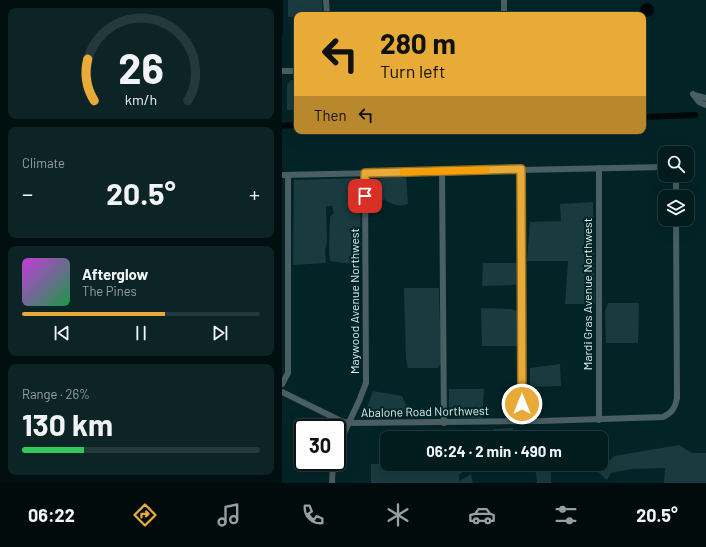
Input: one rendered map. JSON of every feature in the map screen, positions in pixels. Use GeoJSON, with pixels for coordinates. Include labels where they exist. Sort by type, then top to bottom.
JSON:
{"type":"FeatureCollection","features":[{"type":"Feature","properties":{"kind":"street"},"geometry":{"type":"LineString","coordinates":[[326,0],[327,12]]}},
{"type":"Feature","properties":{"kind":"street"},"geometry":{"type":"LineString","coordinates":[[504,0],[504,12]]}},
{"type":"Feature","properties":{"kind":"street"},"geometry":{"type":"LineString","coordinates":[[282,71],[294,71]]}},
{"type":"Feature","properties":{"kind":"street"},"geometry":{"type":"LineString","coordinates":[[706,98],[702,95],[694,94],[699,102],[706,105]]}},
{"type":"Feature","properties":{"kind":"street"},"geometry":{"type":"LineString","coordinates":[[282,384],[288,373],[285,175],[658,167]]}},
{"type":"Feature","properties":{"kind":"street","name":"Mardi Gras Avenue Northwest"},"geometry":{"type":"LineString","coordinates":[[599,168],[599,420]]}},
{"type":"Feature","properties":{"kind":"street"},"geometry":{"type":"LineString","coordinates":[[521,169],[522,422]]}},
{"type":"Feature","properties":{"kind":"street"},"geometry":{"type":"LineString","coordinates":[[442,171],[444,423]]}},
{"type":"Feature","properties":{"kind":"street","name":"Maywood Avenue Northwest"},"geometry":{"type":"LineString","coordinates":[[346,428],[365,388],[366,375],[365,173]]}},
{"type":"Feature","properties":{"kind":"street","name":"Abalone Road Northwest"},"geometry":{"type":"LineString","coordinates":[[282,392],[340,421],[348,423],[522,422],[663,418],[670,414],[675,406],[677,398],[676,226]]}},
{"type":"Feature","properties":{"kind":"street"},"geometry":{"type":"LineString","coordinates":[[332,483],[333,471]]}},
{"type":"Feature","properties":{"kind":"shaded area"},"geometry":{"type":"Polygon","coordinates":[[[288,0],[322,0],[322,12],[294,12],[294,16],[288,17],[288,0]]]}},
{"type":"Feature","properties":{"kind":"shaded area"},"geometry":{"type":"Polygon","coordinates":[[[647,3],[652,5],[654,10],[652,15],[647,17],[646,12],[641,12],[640,10],[642,5],[647,3]]]}},
{"type":"Feature","properties":{"kind":"shaded area"},"geometry":{"type":"Polygon","coordinates":[[[291,80],[294,80],[294,110],[287,110],[287,85],[291,80]]]}},
{"type":"Feature","properties":{"kind":"shaded area"},"geometry":{"type":"Polygon","coordinates":[[[406,176],[408,204],[396,205],[384,199],[381,203],[372,202],[373,182],[375,179],[406,176]]]}},
{"type":"Feature","properties":{"kind":"shaded area"},"geometry":{"type":"Polygon","coordinates":[[[358,178],[360,186],[361,261],[352,264],[330,261],[330,217],[334,213],[332,206],[326,206],[326,263],[293,265],[294,180],[358,178]]]}},
{"type":"Feature","properties":{"kind":"shaded area"},"geometry":{"type":"Polygon","coordinates":[[[593,202],[595,304],[565,304],[568,261],[527,261],[530,222],[561,221],[560,204],[593,202]]]}},
{"type":"Feature","properties":{"kind":"shaded area"},"geometry":{"type":"Polygon","coordinates":[[[483,263],[517,263],[516,285],[482,286],[483,263]]]}},
{"type":"Feature","properties":{"kind":"shaded area"},"geometry":{"type":"Polygon","coordinates":[[[404,288],[439,288],[441,363],[438,368],[408,368],[406,359],[404,288]]]}},
{"type":"Feature","properties":{"kind":"shaded area"},"geometry":{"type":"Polygon","coordinates":[[[608,303],[639,303],[638,343],[606,343],[605,311],[608,303]]]}},
{"type":"Feature","properties":{"kind":"shaded area"},"geometry":{"type":"Polygon","coordinates":[[[481,308],[511,309],[519,312],[518,346],[482,346],[481,308]]]}},
{"type":"Feature","properties":{"kind":"shaded area"},"geometry":{"type":"Polygon","coordinates":[[[560,364],[561,386],[530,387],[530,368],[560,364]]]}},
{"type":"Feature","properties":{"kind":"shaded area"},"geometry":{"type":"Polygon","coordinates":[[[449,389],[484,389],[482,418],[454,417],[449,411],[449,389]]]}},
{"type":"Feature","properties":{"kind":"shaded area"},"geometry":{"type":"Polygon","coordinates":[[[373,391],[402,396],[407,407],[404,416],[366,417],[365,413],[373,391]]]}},
{"type":"Feature","properties":{"kind":"shaded area"},"geometry":{"type":"Polygon","coordinates":[[[513,428],[513,431],[493,431],[493,429],[513,428]]]}},
{"type":"Feature","properties":{"kind":"shaded area"},"geometry":{"type":"Polygon","coordinates":[[[679,445],[692,453],[706,453],[706,483],[664,483],[665,468],[632,469],[611,473],[607,480],[597,471],[608,471],[608,461],[614,456],[679,445]]]}},
{"type":"Feature","properties":{"kind":"shaded area"},"geometry":{"type":"Polygon","coordinates":[[[371,464],[380,464],[380,471],[464,471],[459,475],[459,481],[471,474],[473,483],[371,483],[371,464]]]}},
{"type":"Feature","properties":{"kind":"shaded area"},"geometry":{"type":"Polygon","coordinates":[[[534,471],[551,471],[551,483],[537,483],[534,471]]]}},
{"type":"Feature","properties":{"kind":"waterway"},"geometry":{"type":"LineString","coordinates":[[282,0],[282,33]]}},
{"type":"Feature","properties":{"kind":"waterway"},"geometry":{"type":"LineString","coordinates":[[646,117],[695,115]]}},
{"type":"Feature","properties":{"kind":"waterway"},"geometry":{"type":"LineString","coordinates":[[282,126],[294,125]]}},
{"type":"Feature","properties":{"kind":"slow traffic"},"geometry":{"type":"LineString","coordinates":[[403,172],[486,170]]}},
{"type":"Feature","properties":{"kind":"route"},"geometry":{"type":"LineString","coordinates":[[365,196],[365,173],[521,169],[522,404]]}}]}
